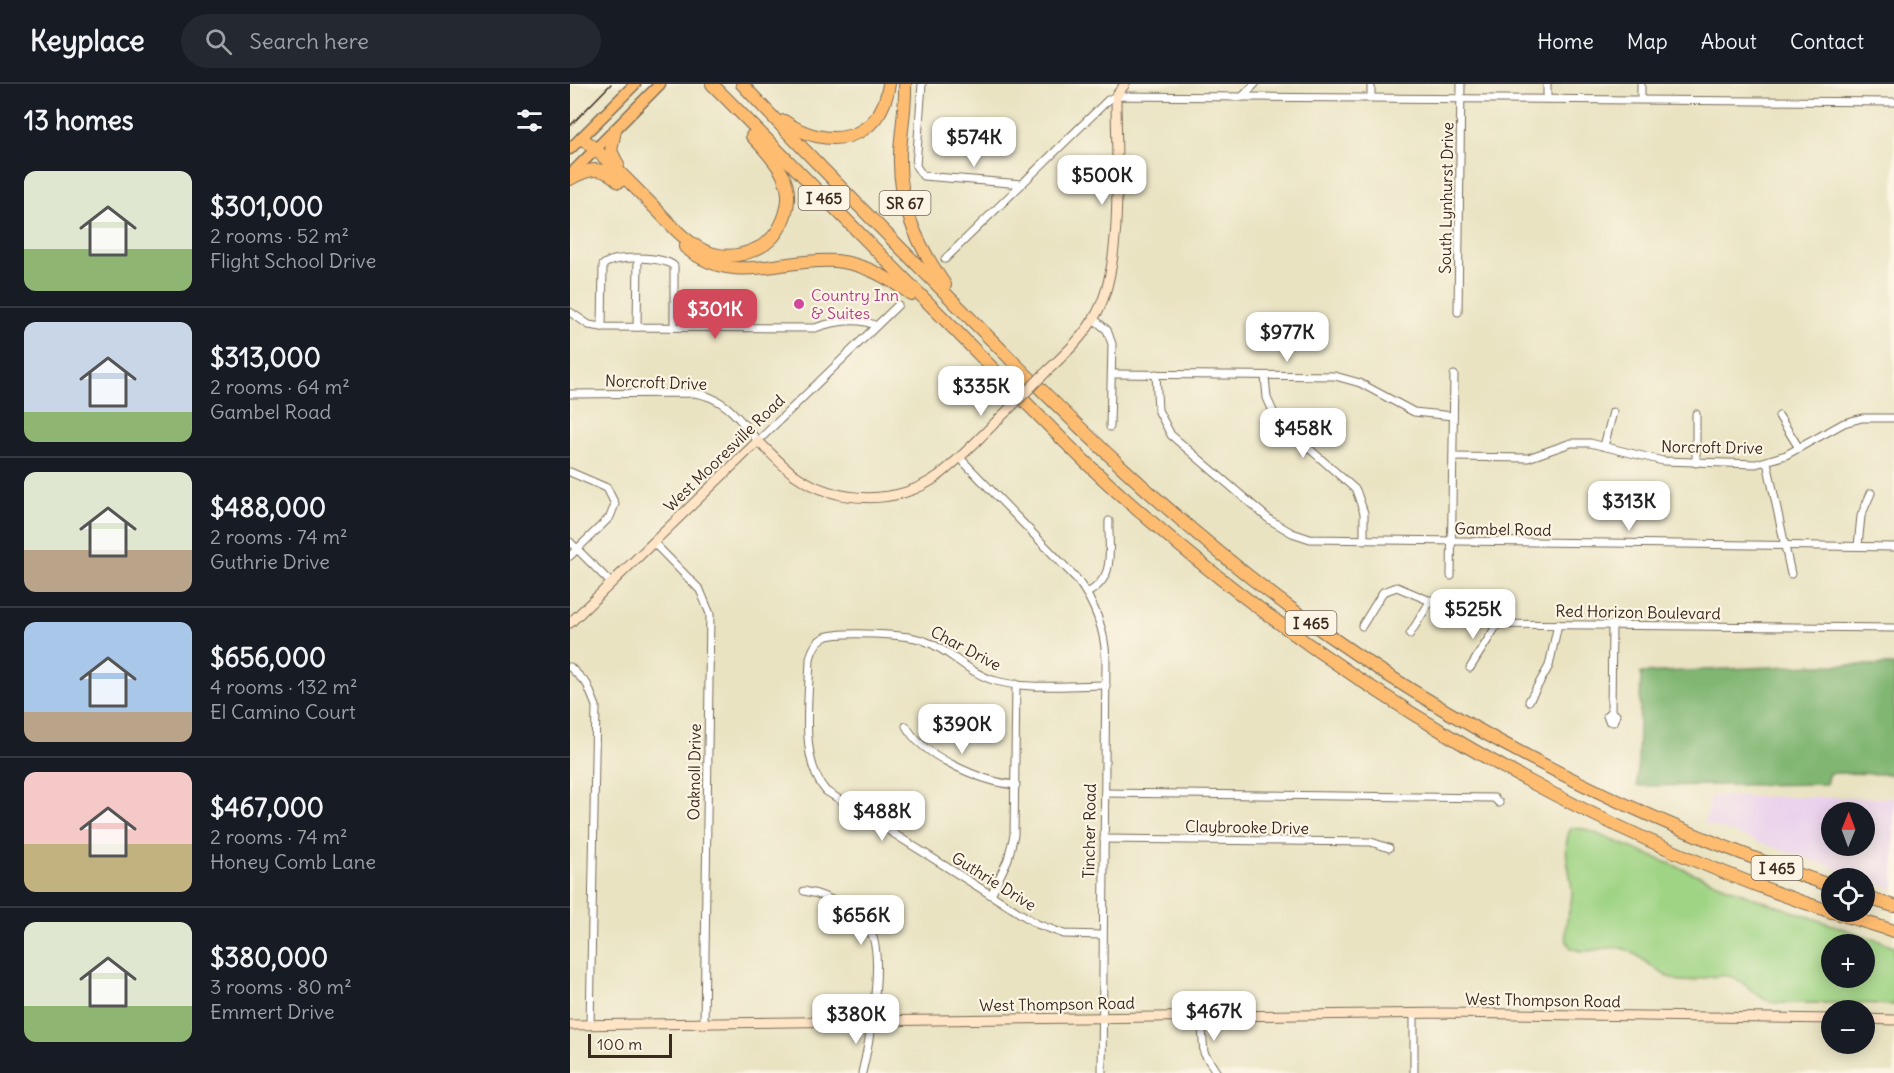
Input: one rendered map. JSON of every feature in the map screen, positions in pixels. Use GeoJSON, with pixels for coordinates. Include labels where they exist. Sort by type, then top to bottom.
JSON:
{"type":"FeatureCollection","features":[{"type":"Feature","properties":{"kind":"highway"},"geometry":{"type":"LineString","coordinates":[[582,138],[686,239],[709,253],[729,256],[750,252],[775,234],[788,205],[784,176],[781,168],[713,91],[711,84]]}},
{"type":"Feature","properties":{"kind":"highway","name":"I 465"},"geometry":{"type":"LineString","coordinates":[[711,84],[1069,446],[1131,504],[1216,575],[1329,659],[1456,739],[1574,803],[1687,857],[1821,908]]}},
{"type":"Feature","properties":{"kind":"highway","name":"I 465"},"geometry":{"type":"LineString","coordinates":[[742,84],[1082,432],[1144,490],[1261,586],[1357,655],[1466,723],[1584,786],[1707,841],[1821,882]]}},
{"type":"Feature","properties":{"kind":"highway"},"geometry":{"type":"LineString","coordinates":[[759,102],[803,133],[816,138],[836,139],[855,133],[871,122],[883,106],[889,84]]}},
{"type":"Feature","properties":{"kind":"highway","name":"SR 67"},"geometry":{"type":"LineString","coordinates":[[905,84],[900,163],[905,205],[918,243],[960,309]]}},
{"type":"Feature","properties":{"kind":"highway"},"geometry":{"type":"LineString","coordinates":[[615,130],[611,153],[626,179]]}},
{"type":"Feature","properties":{"kind":"highway"},"geometry":{"type":"LineString","coordinates":[[594,151],[611,174],[684,247],[704,261],[744,270],[825,261],[853,264],[887,278],[937,312]]}},
{"type":"Feature","properties":{"kind":"highway"},"geometry":{"type":"LineString","coordinates":[[570,177],[591,169],[611,174]]}},
{"type":"Feature","properties":{"kind":"highway"},"geometry":{"type":"LineString","coordinates":[[1875,900],[1894,906]]}},
{"type":"Feature","properties":{"kind":"highway","name":"I 465"},"geometry":{"type":"LineString","coordinates":[[1865,922],[1894,931]]}},
{"type":"Feature","properties":{"kind":"main road"},"geometry":{"type":"LineString","coordinates":[[570,149],[635,84]]}},
{"type":"Feature","properties":{"kind":"main road"},"geometry":{"type":"LineString","coordinates":[[570,177],[660,84]]}},
{"type":"Feature","properties":{"kind":"main road"},"geometry":{"type":"LineString","coordinates":[[758,441],[806,482],[832,493],[851,497],[877,498],[908,491],[934,478],[1008,410],[1076,342],[1094,319],[1107,288],[1113,257],[1116,96],[1125,84]]}},
{"type":"Feature","properties":{"kind":"main road","name":"West Mooresville Road"},"geometry":{"type":"LineString","coordinates":[[570,623],[758,441]]}},
{"type":"Feature","properties":{"kind":"main road","name":"West Thompson Road"},"geometry":{"type":"LineString","coordinates":[[570,1025],[1414,1013],[1821,1019]]}},
{"type":"Feature","properties":{"kind":"main road"},"geometry":{"type":"LineString","coordinates":[[1875,1020],[1894,1020]]}},
{"type":"Feature","properties":{"kind":"street"},"geometry":{"type":"LineString","coordinates":[[922,84],[916,166],[923,176],[1022,184]]}},
{"type":"Feature","properties":{"kind":"street"},"geometry":{"type":"LineString","coordinates":[[1242,97],[1255,84]]}},
{"type":"Feature","properties":{"kind":"street"},"geometry":{"type":"LineString","coordinates":[[1371,84],[1371,97]]}},
{"type":"Feature","properties":{"kind":"street","name":"South Lynhurst Drive"},"geometry":{"type":"LineString","coordinates":[[1458,312],[1461,84]]}},
{"type":"Feature","properties":{"kind":"street"},"geometry":{"type":"LineString","coordinates":[[1547,84],[1547,99]]}},
{"type":"Feature","properties":{"kind":"street"},"geometry":{"type":"LineString","coordinates":[[1641,84],[1641,99]]}},
{"type":"Feature","properties":{"kind":"street"},"geometry":{"type":"LineString","coordinates":[[945,259],[1108,100],[1116,96],[1894,102],[1894,96]]}},
{"type":"Feature","properties":{"kind":"street"},"geometry":{"type":"LineString","coordinates":[[602,327],[603,266],[614,259],[664,260],[674,266],[674,326]]}},
{"type":"Feature","properties":{"kind":"street"},"geometry":{"type":"LineString","coordinates":[[637,327],[638,259]]}},
{"type":"Feature","properties":{"kind":"street","name":"West Mooresville Road"},"geometry":{"type":"LineString","coordinates":[[758,441],[898,304]]}},
{"type":"Feature","properties":{"kind":"street"},"geometry":{"type":"LineString","coordinates":[[570,312],[589,325],[602,327],[815,328],[830,322],[863,322],[876,326]]}},
{"type":"Feature","properties":{"kind":"street"},"geometry":{"type":"LineString","coordinates":[[1094,319],[1103,326],[1110,338],[1112,374],[1110,427]]}},
{"type":"Feature","properties":{"kind":"street"},"geometry":{"type":"LineString","coordinates":[[1112,374],[1329,376],[1348,379],[1414,412],[1453,416]]}},
{"type":"Feature","properties":{"kind":"street","name":"Gambel Road"},"geometry":{"type":"LineString","coordinates":[[1156,374],[1158,410],[1171,435],[1274,523],[1300,536],[1326,541],[1894,547]]}},
{"type":"Feature","properties":{"kind":"street"},"geometry":{"type":"LineString","coordinates":[[1266,375],[1267,398],[1277,420],[1356,490],[1364,513],[1364,541]]}},
{"type":"Feature","properties":{"kind":"street"},"geometry":{"type":"LineString","coordinates":[[1451,576],[1454,375]]}},
{"type":"Feature","properties":{"kind":"street","name":"Norcroft Drive"},"geometry":{"type":"LineString","coordinates":[[570,394],[694,393],[710,396],[727,406],[758,441]]}},
{"type":"Feature","properties":{"kind":"street"},"geometry":{"type":"LineString","coordinates":[[1604,446],[1613,412]]}},
{"type":"Feature","properties":{"kind":"street"},"geometry":{"type":"LineString","coordinates":[[1696,414],[1696,463]]}},
{"type":"Feature","properties":{"kind":"street"},"geometry":{"type":"LineString","coordinates":[[1779,416],[1799,448]]}},
{"type":"Feature","properties":{"kind":"street","name":"Norcroft Drive"},"geometry":{"type":"LineString","coordinates":[[1453,457],[1525,458],[1571,443],[1590,443],[1659,461],[1767,462],[1854,419],[1894,418]]}},
{"type":"Feature","properties":{"kind":"street","name":"Tincher Road"},"geometry":{"type":"LineString","coordinates":[[959,457],[1070,570],[1087,593],[1102,631],[1106,685],[1102,1073]]}},
{"type":"Feature","properties":{"kind":"street"},"geometry":{"type":"LineString","coordinates":[[1767,462],[1791,574]]}},
{"type":"Feature","properties":{"kind":"street"},"geometry":{"type":"LineString","coordinates":[[570,472],[604,486],[614,500],[611,516],[570,556]]}},
{"type":"Feature","properties":{"kind":"street"},"geometry":{"type":"LineString","coordinates":[[1857,546],[1861,516],[1871,493]]}},
{"type":"Feature","properties":{"kind":"street"},"geometry":{"type":"LineString","coordinates":[[1087,593],[1100,585],[1106,577],[1109,520]]}},
{"type":"Feature","properties":{"kind":"street"},"geometry":{"type":"LineString","coordinates":[[570,542],[611,583]]}},
{"type":"Feature","properties":{"kind":"street","name":"Oaknoll Drive"},"geometry":{"type":"LineString","coordinates":[[653,542],[700,590],[710,614],[704,1024]]}},
{"type":"Feature","properties":{"kind":"street","name":"Red Horizon Boulevard"},"geometry":{"type":"LineString","coordinates":[[1362,626],[1383,592],[1390,588],[1400,588],[1485,623],[1497,625],[1894,628]]}},
{"type":"Feature","properties":{"kind":"street"},"geometry":{"type":"LineString","coordinates":[[1410,634],[1431,600]]}},
{"type":"Feature","properties":{"kind":"street"},"geometry":{"type":"LineString","coordinates":[[1529,701],[1549,666],[1558,624]]}},
{"type":"Feature","properties":{"kind":"street"},"geometry":{"type":"LineString","coordinates":[[1470,668],[1497,625]]}},
{"type":"Feature","properties":{"kind":"street"},"geometry":{"type":"LineString","coordinates":[[1611,712],[1612,625]]}},
{"type":"Feature","properties":{"kind":"street","name":"Char Drive"},"geometry":{"type":"LineString","coordinates":[[816,644],[832,635],[908,636],[931,643],[980,675],[1016,684],[1106,685]]}},
{"type":"Feature","properties":{"kind":"street","name":"Guthrie Drive"},"geometry":{"type":"LineString","coordinates":[[816,644],[810,661],[809,750],[811,766],[818,780],[834,797],[1050,930],[1070,934],[1103,935]]}},
{"type":"Feature","properties":{"kind":"street"},"geometry":{"type":"LineString","coordinates":[[570,667],[587,684],[596,706],[590,1025]]}},
{"type":"Feature","properties":{"kind":"street"},"geometry":{"type":"LineString","coordinates":[[991,895],[1008,859],[1014,835],[1016,684]]}},
{"type":"Feature","properties":{"kind":"street"},"geometry":{"type":"LineString","coordinates":[[906,726],[913,738],[970,775],[998,783],[1016,785]]}},
{"type":"Feature","properties":{"kind":"street"},"geometry":{"type":"LineString","coordinates":[[1105,793],[1494,798],[1499,803]]}},
{"type":"Feature","properties":{"kind":"street","name":"Claybrooke Drive"},"geometry":{"type":"LineString","coordinates":[[1104,839],[1371,842],[1389,848]]}},
{"type":"Feature","properties":{"kind":"street"},"geometry":{"type":"LineString","coordinates":[[804,891],[821,894],[861,920],[873,936],[875,956],[873,1022],[862,1073]]}},
{"type":"Feature","properties":{"kind":"street"},"geometry":{"type":"LineString","coordinates":[[1414,1013],[1414,1073]]}},
{"type":"Feature","properties":{"kind":"street"},"geometry":{"type":"LineString","coordinates":[[1201,1017],[1204,1053],[1217,1073]]}},
{"type":"Feature","properties":{"kind":"shaded area"},"geometry":{"type":"Polygon","coordinates":[[[1711,796],[1894,798],[1894,889],[1875,882],[1875,868],[1834,868],[1705,823],[1711,796]]]}},
{"type":"Feature","properties":{"kind":"green space"},"geometry":{"type":"Polygon","coordinates":[[[1813,665],[1894,665],[1894,779],[1891,774],[1829,773],[1826,784],[1637,786],[1641,673],[1813,665]]]}},
{"type":"Feature","properties":{"kind":"green space"},"geometry":{"type":"Polygon","coordinates":[[[1571,828],[1585,829],[1754,898],[1859,934],[1821,934],[1821,988],[1875,988],[1875,939],[1894,946],[1894,1005],[1875,1004],[1875,1000],[1821,1000],[1821,1003],[1771,1002],[1729,976],[1680,981],[1663,974],[1628,950],[1615,947],[1583,951],[1571,948],[1566,935],[1572,893],[1566,852],[1571,828]]]}},
{"type":"Feature","properties":{"kind":"railway"},"geometry":{"type":"LineString","coordinates":[[570,126],[611,84]]}},
{"type":"Feature","properties":{"kind":"place","name":"Country Inn & Suites"},"geometry":{"type":"Point","coordinates":[799,304]}}]}
